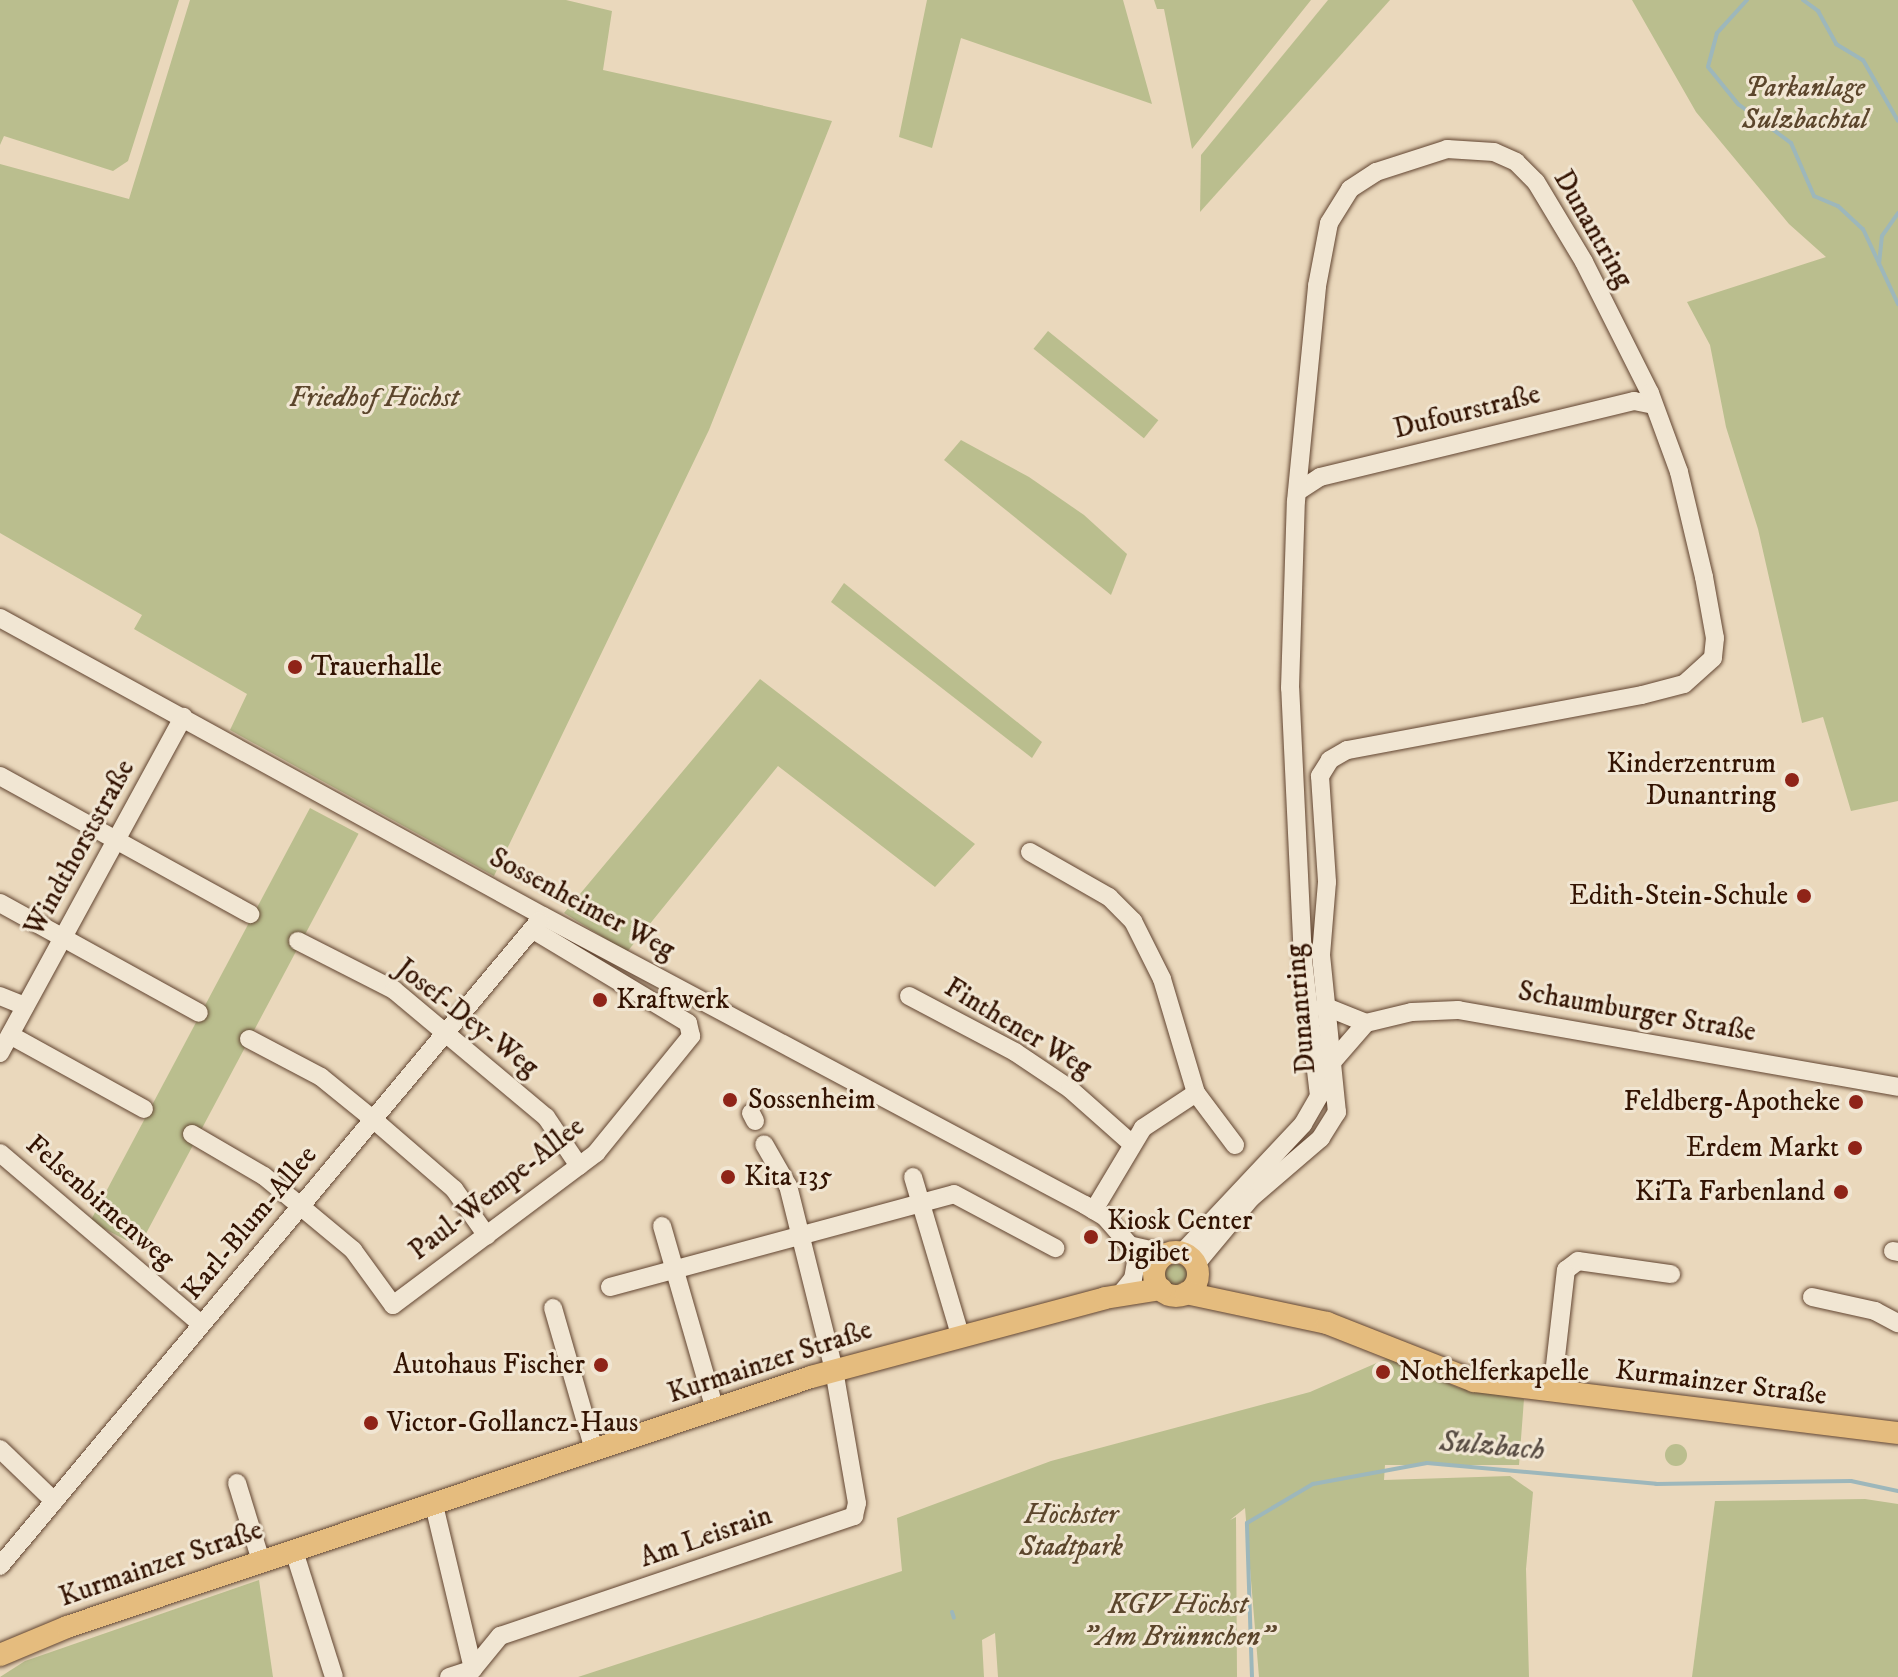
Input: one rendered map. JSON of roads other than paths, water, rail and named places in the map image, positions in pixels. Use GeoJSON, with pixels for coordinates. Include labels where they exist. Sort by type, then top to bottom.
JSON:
{"type":"FeatureCollection","features":[{"type":"Feature","properties":{"kind":"main road","name":"Kurmainzer Straße"},"geometry":{"type":"LineString","coordinates":[[0,1655],[261,1561],[834,1370],[1124,1295],[1186,1268],[1216,1299],[1327,1323],[1458,1377],[1552,1392],[1898,1433]]}},
{"type":"Feature","properties":{"kind":"main road"},"geometry":{"type":"LineString","coordinates":[[1156,1280],[1186,1268]]}},
{"type":"Feature","properties":{"kind":"street","name":"Dunantring"},"geometry":{"type":"LineString","coordinates":[[1186,1268],[1258,1182],[1286,1141],[1303,1124],[1316,1106],[1319,1085],[1303,960],[1291,774],[1290,688],[1297,492],[1317,286],[1329,223],[1344,195],[1364,178],[1447,149],[1467,147],[1503,155],[1536,182],[1584,262],[1654,405],[1679,472],[1715,638],[1713,658],[1703,672],[1684,684],[1642,695],[1340,752],[1320,776],[1324,826],[1324,1006],[1337,1112],[1323,1136],[1258,1182]]}},
{"type":"Feature","properties":{"kind":"street","name":"Dufourstraße"},"geometry":{"type":"LineString","coordinates":[[1297,492],[1320,477],[1589,411],[1641,400],[1654,405]]}},
{"type":"Feature","properties":{"kind":"street","name":"Sossenheimer Weg"},"geometry":{"type":"LineString","coordinates":[[0,618],[183,717],[538,923],[628,990],[688,1023],[691,1036]]}},
{"type":"Feature","properties":{"kind":"street","name":"Windthorststraße"},"geometry":{"type":"LineString","coordinates":[[0,1053],[183,717]]}},
{"type":"Feature","properties":{"kind":"street"},"geometry":{"type":"LineString","coordinates":[[1291,774],[1320,776]]}},
{"type":"Feature","properties":{"kind":"street"},"geometry":{"type":"LineString","coordinates":[[0,776],[250,914]]}},
{"type":"Feature","properties":{"kind":"street"},"geometry":{"type":"LineString","coordinates":[[1295,832],[1309,818],[1324,826]]}},
{"type":"Feature","properties":{"kind":"street"},"geometry":{"type":"LineString","coordinates":[[1030,852],[1109,897],[1133,921],[1162,979],[1196,1093],[1235,1145]]}},
{"type":"Feature","properties":{"kind":"street"},"geometry":{"type":"LineString","coordinates":[[0,903],[199,1013]]}},
{"type":"Feature","properties":{"kind":"street","name":"Sossenheimer Weg"},"geometry":{"type":"LineString","coordinates":[[538,923],[646,970],[1094,1210],[1134,1251],[1156,1280]]}},
{"type":"Feature","properties":{"kind":"street","name":"Karl-Blum-Allee"},"geometry":{"type":"LineString","coordinates":[[0,1566],[538,923]]}},
{"type":"Feature","properties":{"kind":"street","name":"Josef-Dey-Weg"},"geometry":{"type":"LineString","coordinates":[[298,941],[394,990],[546,1117],[579,1166]]}},
{"type":"Feature","properties":{"kind":"street"},"geometry":{"type":"LineString","coordinates":[[628,990],[646,970]]}},
{"type":"Feature","properties":{"kind":"street"},"geometry":{"type":"LineString","coordinates":[[0,996],[25,1006]]}},
{"type":"Feature","properties":{"kind":"street","name":"Finthener Weg"},"geometry":{"type":"LineString","coordinates":[[909,996],[1015,1052],[1070,1089],[1131,1143]]}},
{"type":"Feature","properties":{"kind":"street"},"geometry":{"type":"LineString","coordinates":[[1324,1006],[1366,1023],[1333,1061]]}},
{"type":"Feature","properties":{"kind":"street","name":"Schaumburger Straße"},"geometry":{"type":"LineString","coordinates":[[1366,1023],[1412,1012],[1458,1010],[1898,1087]]}},
{"type":"Feature","properties":{"kind":"street"},"geometry":{"type":"LineString","coordinates":[[10,1035],[144,1109]]}},
{"type":"Feature","properties":{"kind":"street","name":"Paul-Wempe-Allee"},"geometry":{"type":"LineString","coordinates":[[300,1207],[353,1250],[393,1305],[596,1153],[691,1036]]}},
{"type":"Feature","properties":{"kind":"street"},"geometry":{"type":"LineString","coordinates":[[249,1039],[321,1077],[374,1120],[454,1189],[487,1236]]}},
{"type":"Feature","properties":{"kind":"street"},"geometry":{"type":"LineString","coordinates":[[1094,1210],[1131,1143],[1156,1116],[1196,1093]]}},
{"type":"Feature","properties":{"kind":"street"},"geometry":{"type":"LineString","coordinates":[[1303,1124],[1323,1136]]}},
{"type":"Feature","properties":{"kind":"street"},"geometry":{"type":"LineString","coordinates":[[192,1134],[264,1176],[300,1207]]}},
{"type":"Feature","properties":{"kind":"street"},"geometry":{"type":"LineString","coordinates":[[1286,1141],[1306,1150]]}},
{"type":"Feature","properties":{"kind":"street"},"geometry":{"type":"LineString","coordinates":[[764,1144],[788,1186],[798,1236],[834,1370]]}},
{"type":"Feature","properties":{"kind":"street","name":"Felsenbirnenweg"},"geometry":{"type":"LineString","coordinates":[[0,1153],[201,1324]]}},
{"type":"Feature","properties":{"kind":"street"},"geometry":{"type":"LineString","coordinates":[[913,1177],[960,1335]]}},
{"type":"Feature","properties":{"kind":"street"},"geometry":{"type":"LineString","coordinates":[[610,1287],[954,1194],[1055,1248]]}},
{"type":"Feature","properties":{"kind":"street"},"geometry":{"type":"LineString","coordinates":[[662,1226],[715,1410]]}},
{"type":"Feature","properties":{"kind":"street"},"geometry":{"type":"LineString","coordinates":[[1124,1295],[1133,1279],[1134,1251],[1186,1268]]}},
{"type":"Feature","properties":{"kind":"street"},"geometry":{"type":"LineString","coordinates":[[1552,1392],[1566,1270],[1578,1261],[1671,1274]]}},
{"type":"Feature","properties":{"kind":"street"},"geometry":{"type":"LineString","coordinates":[[1812,1297],[1875,1311],[1898,1323]]}},
{"type":"Feature","properties":{"kind":"street"},"geometry":{"type":"LineString","coordinates":[[553,1308],[594,1450]]}},
{"type":"Feature","properties":{"kind":"street","name":"Am Leisrain"},"geometry":{"type":"LineString","coordinates":[[473,1669],[500,1636],[854,1516],[857,1503],[834,1370]]}},
{"type":"Feature","properties":{"kind":"street"},"geometry":{"type":"LineString","coordinates":[[0,1449],[54,1501]]}},
{"type":"Feature","properties":{"kind":"street"},"geometry":{"type":"LineString","coordinates":[[237,1483],[261,1561]]}},
{"type":"Feature","properties":{"kind":"street"},"geometry":{"type":"LineString","coordinates":[[434,1505],[473,1669],[449,1677]]}},
{"type":"Feature","properties":{"kind":"street"},"geometry":{"type":"LineString","coordinates":[[294,1551],[334,1677]]}},
{"type":"Feature","properties":{"kind":"waterway","name":"Sulzbach"},"geometry":{"type":"LineString","coordinates":[[1747,0],[1717,33],[1708,67],[1738,104],[1791,143],[1814,196],[1838,206],[1863,229],[1898,304]]}},
{"type":"Feature","properties":{"kind":"waterway","name":"Sulzbach"},"geometry":{"type":"LineString","coordinates":[[1803,0],[1818,11],[1836,44],[1863,60],[1898,121]]}},
{"type":"Feature","properties":{"kind":"waterway","name":"Sulzbach"},"geometry":{"type":"LineString","coordinates":[[1879,264],[1882,236],[1898,213]]}},
{"type":"Feature","properties":{"kind":"waterway","name":"Sulzbach"},"geometry":{"type":"LineString","coordinates":[[1252,1677],[1247,1523],[1313,1484],[1427,1463],[1656,1484],[1851,1481],[1898,1491]]}},
{"type":"Feature","properties":{"kind":"waterway"},"geometry":{"type":"LineString","coordinates":[[952,1612],[954,1618]]}},
{"type":"Feature","properties":{"kind":"place","name":"Trauerhalle"},"geometry":{"type":"Point","coordinates":[295,667]}},
{"type":"Feature","properties":{"kind":"place","name":"Kinderzentrum Dunantring"},"geometry":{"type":"Point","coordinates":[1792,780]}},
{"type":"Feature","properties":{"kind":"place","name":"Edith-Stein-Schule"},"geometry":{"type":"Point","coordinates":[1804,896]}},
{"type":"Feature","properties":{"kind":"place","name":"Kraftwerk"},"geometry":{"type":"Point","coordinates":[600,1000]}},
{"type":"Feature","properties":{"kind":"place","name":"Sossenheim"},"geometry":{"type":"Point","coordinates":[730,1100]}},
{"type":"Feature","properties":{"kind":"place","name":"Feldberg-Apotheke"},"geometry":{"type":"Point","coordinates":[1856,1102]}},
{"type":"Feature","properties":{"kind":"place","name":"Erdem Markt"},"geometry":{"type":"Point","coordinates":[1855,1148]}},
{"type":"Feature","properties":{"kind":"place","name":"Kita 135"},"geometry":{"type":"Point","coordinates":[728,1177]}},
{"type":"Feature","properties":{"kind":"place","name":"KiTa Farbenland"},"geometry":{"type":"Point","coordinates":[1841,1192]}},
{"type":"Feature","properties":{"kind":"place","name":"Kiosk Center Digibet"},"geometry":{"type":"Point","coordinates":[1091,1237]}},
{"type":"Feature","properties":{"kind":"place","name":"Autohaus Fischer"},"geometry":{"type":"Point","coordinates":[601,1365]}},
{"type":"Feature","properties":{"kind":"place","name":"Nothelferkapelle"},"geometry":{"type":"Point","coordinates":[1383,1372]}},
{"type":"Feature","properties":{"kind":"place","name":"Victor-Gollancz-Haus"},"geometry":{"type":"Point","coordinates":[371,1423]}},
{"type":"Feature","properties":{"kind":"park label","name":"Parkanlage Sulzbachtal"},"geometry":{"type":"Point","coordinates":[1805,104]}},
{"type":"Feature","properties":{"kind":"park label","name":"Friedhof Höchst"},"geometry":{"type":"Point","coordinates":[374,398]}},
{"type":"Feature","properties":{"kind":"park label","name":"Höchster Stadtpark"},"geometry":{"type":"Point","coordinates":[1071,1531]}},
{"type":"Feature","properties":{"kind":"park label","name":"KGV Höchst \"Am Brünnchen\""},"geometry":{"type":"Point","coordinates":[1178,1621]}}]}
